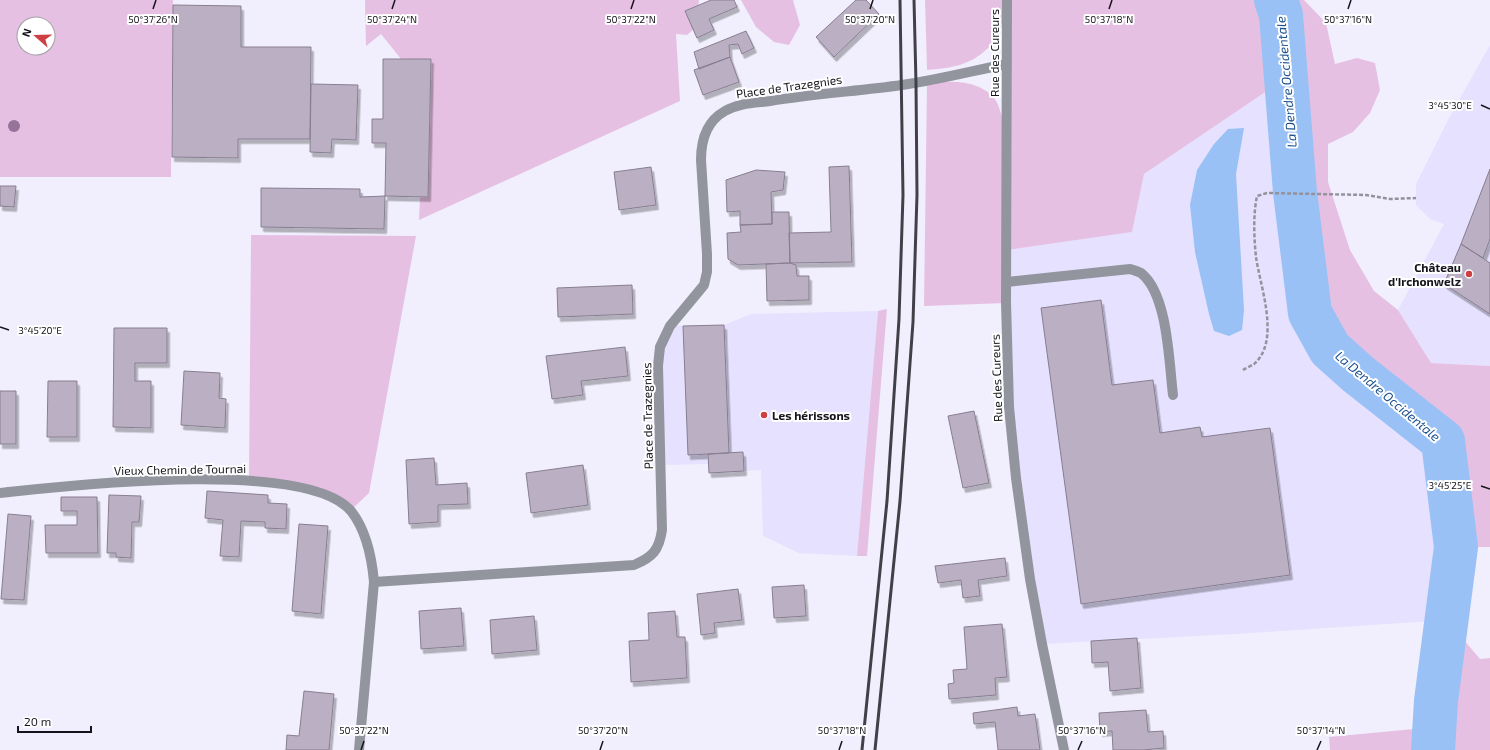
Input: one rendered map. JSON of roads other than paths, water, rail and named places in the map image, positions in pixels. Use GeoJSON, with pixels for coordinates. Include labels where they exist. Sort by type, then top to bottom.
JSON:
{"type":"FeatureCollection","features":[{"type":"Feature","properties":{"kind":"street","name":"Rue des Cureurs"},"geometry":{"type":"LineString","coordinates":[[1007,0],[1006,282],[1009,407],[1016,478],[1040,636],[1064,750]]}},
{"type":"Feature","properties":{"kind":"street","name":"Place de Trazegnies"},"geometry":{"type":"LineString","coordinates":[[374,582],[634,565],[645,560],[655,552],[660,542],[662,530],[658,366],[660,347],[670,326],[704,285],[707,272],[707,254],[701,145],[706,132],[714,120],[724,111],[737,106],[916,83],[1007,64]]}},
{"type":"Feature","properties":{"kind":"street"},"geometry":{"type":"LineString","coordinates":[[1006,282],[1130,269],[1141,273],[1150,284],[1157,297],[1164,317],[1173,395]]}},
{"type":"Feature","properties":{"kind":"street","name":"Vieux Chemin de Tournai"},"geometry":{"type":"LineString","coordinates":[[0,493],[86,483],[160,480],[249,480],[299,487],[322,493],[338,500],[350,511],[368,545],[374,582],[359,750]]}},
{"type":"Feature","properties":{"kind":"water"},"geometry":{"type":"Polygon","coordinates":[[[1244,128],[1236,174],[1244,310],[1242,330],[1229,336],[1214,331],[1195,252],[1190,205],[1197,170],[1214,144],[1228,129],[1244,128]]]}},
{"type":"Feature","properties":{"kind":"waterway","name":"La Dendre Occidentale"},"geometry":{"type":"LineString","coordinates":[[1276,0],[1281,15],[1295,192],[1310,313],[1330,349],[1358,374],[1443,441],[1456,547],[1436,701],[1433,750]]}},
{"type":"Feature","properties":{"kind":"railway"},"geometry":{"type":"LineString","coordinates":[[862,750],[887,501],[899,319],[903,195],[900,0]]}},
{"type":"Feature","properties":{"kind":"railway"},"geometry":{"type":"LineString","coordinates":[[875,750],[900,501],[913,322],[917,195],[914,0]]}},
{"type":"Feature","properties":{"kind":"place","name":"Château d'Irchonwelz"},"geometry":{"type":"Point","coordinates":[1469,274]}},
{"type":"Feature","properties":{"kind":"place","name":"Les hérissons"},"geometry":{"type":"Point","coordinates":[764,415]}}]}
